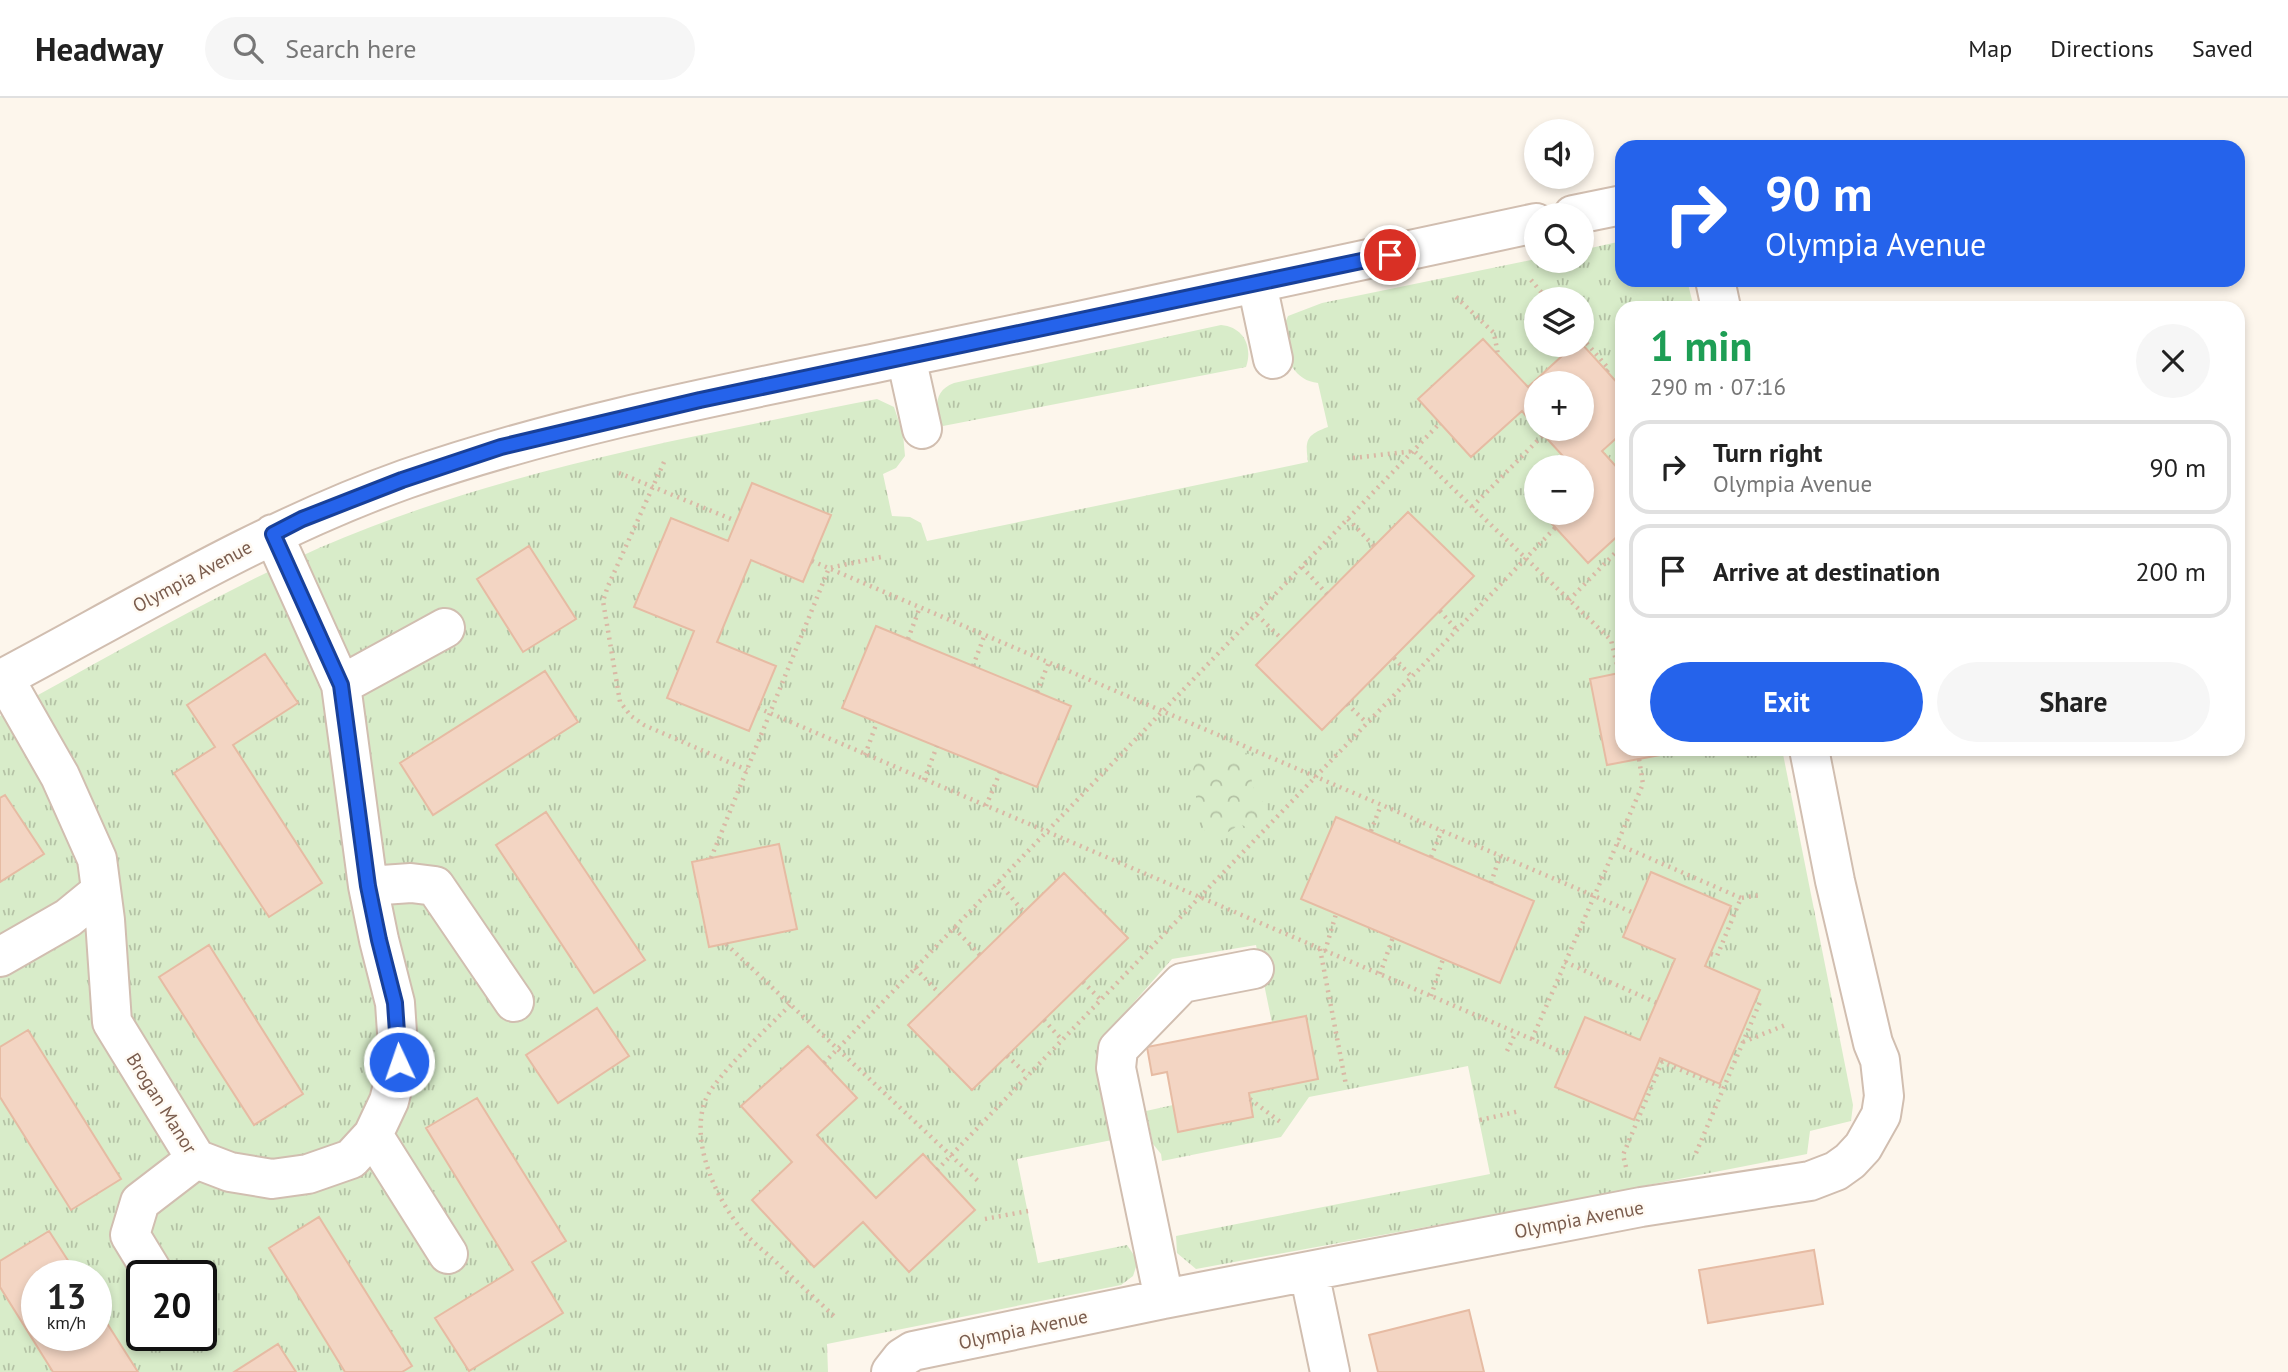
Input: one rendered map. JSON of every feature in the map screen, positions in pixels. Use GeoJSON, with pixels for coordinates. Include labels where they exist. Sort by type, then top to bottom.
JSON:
{"type":"FeatureCollection","features":[{"type":"Feature","properties":{"kind":"street"},"geometry":{"type":"LineString","coordinates":[[1594,211],[1615,206]]}},
{"type":"Feature","properties":{"kind":"street","name":"Olympia Avenue"},"geometry":{"type":"LineString","coordinates":[[2,679],[180,581],[302,519],[402,480],[501,447],[675,405],[1524,226]]}},
{"type":"Feature","properties":{"kind":"street"},"geometry":{"type":"LineString","coordinates":[[1257,284],[1273,359]]}},
{"type":"Feature","properties":{"kind":"street"},"geometry":{"type":"LineString","coordinates":[[906,357],[922,429]]}},
{"type":"Feature","properties":{"kind":"street","name":"Brogan Manor"},"geometry":{"type":"LineString","coordinates":[[2,679],[60,776],[97,859],[112,1022],[196,1159],[230,1172],[272,1179],[308,1174],[351,1159],[373,1135],[389,1101],[399,1062],[395,1003],[368,886],[341,685],[273,534]]}},
{"type":"Feature","properties":{"kind":"street"},"geometry":{"type":"LineString","coordinates":[[341,685],[445,628]]}},
{"type":"Feature","properties":{"kind":"street","name":"Olympia Avenue"},"geometry":{"type":"LineString","coordinates":[[891,1372],[902,1358],[913,1351],[1164,1299],[1641,1207],[1810,1181],[1836,1171],[1850,1161],[1868,1140],[1881,1115],[1884,1078],[1835,881],[1810,756]]}},
{"type":"Feature","properties":{"kind":"street"},"geometry":{"type":"LineString","coordinates":[[368,886],[411,883],[435,886],[514,1002]]}},
{"type":"Feature","properties":{"kind":"street"},"geometry":{"type":"LineString","coordinates":[[0,957],[68,918],[101,891]]}},
{"type":"Feature","properties":{"kind":"street"},"geometry":{"type":"LineString","coordinates":[[1164,1299],[1116,1068],[1118,1049],[1182,983],[1254,969]]}},
{"type":"Feature","properties":{"kind":"street"},"geometry":{"type":"LineString","coordinates":[[373,1135],[447,1254]]}},
{"type":"Feature","properties":{"kind":"street"},"geometry":{"type":"LineString","coordinates":[[145,1260],[130,1235],[140,1202],[196,1159]]}},
{"type":"Feature","properties":{"kind":"street"},"geometry":{"type":"LineString","coordinates":[[1309,1272],[1330,1372]]}},
{"type":"Feature","properties":{"kind":"path"},"geometry":{"type":"LineString","coordinates":[[1531,280],[1537,287]]}},
{"type":"Feature","properties":{"kind":"path"},"geometry":{"type":"LineString","coordinates":[[1456,297],[1494,333],[1498,355]]}},
{"type":"Feature","properties":{"kind":"path"},"geometry":{"type":"LineString","coordinates":[[1594,352],[1609,369],[1607,371]]}},
{"type":"Feature","properties":{"kind":"path"},"geometry":{"type":"LineString","coordinates":[[824,1063],[1440,423]]}},
{"type":"Feature","properties":{"kind":"path"},"geometry":{"type":"LineString","coordinates":[[1472,507],[1537,441]]}},
{"type":"Feature","properties":{"kind":"path"},"geometry":{"type":"LineString","coordinates":[[1353,458],[1414,451]]}},
{"type":"Feature","properties":{"kind":"path"},"geometry":{"type":"LineString","coordinates":[[1414,451],[1611,640],[1615,656]]}},
{"type":"Feature","properties":{"kind":"path"},"geometry":{"type":"LineString","coordinates":[[664,462],[607,586],[603,601],[620,702],[631,716],[644,725],[747,770]]}},
{"type":"Feature","properties":{"kind":"path"},"geometry":{"type":"LineString","coordinates":[[619,473],[736,521]]}},
{"type":"Feature","properties":{"kind":"path"},"geometry":{"type":"LineString","coordinates":[[1348,519],[1374,545]]}},
{"type":"Feature","properties":{"kind":"path"},"geometry":{"type":"LineString","coordinates":[[937,1170],[1555,528]]}},
{"type":"Feature","properties":{"kind":"path"},"geometry":{"type":"LineString","coordinates":[[1569,600],[1615,553]]}},
{"type":"Feature","properties":{"kind":"path"},"geometry":{"type":"LineString","coordinates":[[829,568],[881,557]]}},
{"type":"Feature","properties":{"kind":"path"},"geometry":{"type":"LineString","coordinates":[[812,561],[1633,913]]}},
{"type":"Feature","properties":{"kind":"path"},"geometry":{"type":"LineString","coordinates":[[1302,567],[1328,594]]}},
{"type":"Feature","properties":{"kind":"path"},"geometry":{"type":"LineString","coordinates":[[712,858],[829,568]]}},
{"type":"Feature","properties":{"kind":"path"},"geometry":{"type":"LineString","coordinates":[[908,639],[920,607]]}},
{"type":"Feature","properties":{"kind":"path"},"geometry":{"type":"LineString","coordinates":[[1440,611],[1457,630]]}},
{"type":"Feature","properties":{"kind":"path"},"geometry":{"type":"LineString","coordinates":[[1257,615],[1282,639]]}},
{"type":"Feature","properties":{"kind":"path"},"geometry":{"type":"LineString","coordinates":[[973,666],[985,635]]}},
{"type":"Feature","properties":{"kind":"path"},"geometry":{"type":"LineString","coordinates":[[1394,658],[1412,677]]}},
{"type":"Feature","properties":{"kind":"path"},"geometry":{"type":"LineString","coordinates":[[1037,692],[1049,662]]}},
{"type":"Feature","properties":{"kind":"path"},"geometry":{"type":"LineString","coordinates":[[1348,704],[1367,723]]}},
{"type":"Feature","properties":{"kind":"path"},"geometry":{"type":"LineString","coordinates":[[758,708],[1569,1055]]}},
{"type":"Feature","properties":{"kind":"path"},"geometry":{"type":"LineString","coordinates":[[865,754],[877,722]]}},
{"type":"Feature","properties":{"kind":"path"},"geometry":{"type":"LineString","coordinates":[[924,780],[937,746]]}},
{"type":"Feature","properties":{"kind":"path"},"geometry":{"type":"LineString","coordinates":[[1532,1039],[1643,785],[1639,760]]}},
{"type":"Feature","properties":{"kind":"path"},"geometry":{"type":"LineString","coordinates":[[986,806],[1000,772]]}},
{"type":"Feature","properties":{"kind":"path"},"geometry":{"type":"LineString","coordinates":[[1371,831],[1381,805]]}},
{"type":"Feature","properties":{"kind":"path"},"geometry":{"type":"LineString","coordinates":[[1431,857],[1442,831]]}},
{"type":"Feature","properties":{"kind":"path"},"geometry":{"type":"LineString","coordinates":[[1617,844],[1741,898],[1761,895]]}},
{"type":"Feature","properties":{"kind":"path"},"geometry":{"type":"LineString","coordinates":[[1491,883],[1500,856]]}},
{"type":"Feature","properties":{"kind":"path"},"geometry":{"type":"LineString","coordinates":[[998,882],[1024,912]]}},
{"type":"Feature","properties":{"kind":"path"},"geometry":{"type":"LineString","coordinates":[[1711,954],[1717,956],[1741,898]]}},
{"type":"Feature","properties":{"kind":"path"},"geometry":{"type":"LineString","coordinates":[[1336,914],[1322,950],[1346,1084]]}},
{"type":"Feature","properties":{"kind":"path"},"geometry":{"type":"LineString","coordinates":[[954,928],[980,955]]}},
{"type":"Feature","properties":{"kind":"path"},"geometry":{"type":"LineString","coordinates":[[1380,974],[1393,937]]}},
{"type":"Feature","properties":{"kind":"path"},"geometry":{"type":"LineString","coordinates":[[726,944],[978,1181]]}},
{"type":"Feature","properties":{"kind":"path"},"geometry":{"type":"LineString","coordinates":[[1431,996],[1443,958]]}},
{"type":"Feature","properties":{"kind":"path"},"geometry":{"type":"LineString","coordinates":[[1565,962],[1657,1003]]}},
{"type":"Feature","properties":{"kind":"path"},"geometry":{"type":"LineString","coordinates":[[915,968],[940,994]]}},
{"type":"Feature","properties":{"kind":"path"},"geometry":{"type":"LineString","coordinates":[[1083,982],[1101,1000]]}},
{"type":"Feature","properties":{"kind":"path"},"geometry":{"type":"LineString","coordinates":[[1696,1153],[1724,1088],[1731,1064],[1760,1002],[1756,1000]]}},
{"type":"Feature","properties":{"kind":"path"},"geometry":{"type":"LineString","coordinates":[[790,1005],[716,1084],[705,1101],[702,1142],[708,1165],[728,1212],[744,1233],[837,1319]]}},
{"type":"Feature","properties":{"kind":"path"},"geometry":{"type":"LineString","coordinates":[[1044,1020],[1062,1040]]}},
{"type":"Feature","properties":{"kind":"path"},"geometry":{"type":"LineString","coordinates":[[1743,1042],[1788,1024]]}},
{"type":"Feature","properties":{"kind":"path"},"geometry":{"type":"LineString","coordinates":[[1507,1051],[1516,1032]]}},
{"type":"Feature","properties":{"kind":"path"},"geometry":{"type":"LineString","coordinates":[[1007,1056],[1028,1075]]}},
{"type":"Feature","properties":{"kind":"path"},"geometry":{"type":"LineString","coordinates":[[1626,1167],[1623,1155],[1662,1062],[1724,1088]]}},
{"type":"Feature","properties":{"kind":"path"},"geometry":{"type":"LineString","coordinates":[[1250,1099],[1283,1124]]}},
{"type":"Feature","properties":{"kind":"path"},"geometry":{"type":"LineString","coordinates":[[1480,1120],[1520,1111]]}},
{"type":"Feature","properties":{"kind":"path"},"geometry":{"type":"LineString","coordinates":[[985,1219],[1028,1211]]}},
{"type":"Feature","properties":{"kind":"green space"},"geometry":{"type":"Polygon","coordinates":[[[1615,243],[1615,287],[1689,287],[1692,301],[1615,301],[1615,756],[1783,756],[1853,1105],[1851,1121],[1810,1131],[1807,1154],[1196,1269],[1177,1253],[1176,1236],[1490,1174],[1468,1066],[1309,1097],[1281,1137],[1162,1161],[1161,1154],[1153,1144],[1146,1111],[1173,1105],[1179,1132],[1253,1117],[1249,1093],[1318,1079],[1306,1017],[1272,1023],[1256,945],[1172,959],[1106,1034],[1101,1054],[1117,1139],[1017,1159],[1038,1263],[1127,1245],[1138,1261],[1133,1276],[1121,1285],[827,1344],[828,1372],[0,1372],[0,716],[238,587],[319,548],[383,522],[449,499],[581,462],[851,404],[877,399],[894,407],[903,434],[905,456],[896,468],[883,474],[892,516],[910,517],[921,523],[927,541],[1308,462],[1309,439],[1328,427],[1318,383],[1299,375],[1292,367],[1284,347],[1283,336],[1288,316],[1322,303],[1524,261],[1524,273],[1594,273],[1594,247],[1615,243]]]}},
{"type":"Feature","properties":{"kind":"green space"},"geometry":{"type":"Polygon","coordinates":[[[1221,325],[1236,330],[1245,339],[1248,352],[1246,367],[943,426],[939,423],[938,399],[947,386],[954,383],[1221,325]]]}},
{"type":"Feature","properties":{"kind":"green space"},"geometry":{"type":"Polygon","coordinates":[[[1236,749],[1253,756],[1252,782],[1267,808],[1268,817],[1258,828],[1249,829],[1239,823],[1224,833],[1205,831],[1193,771],[1201,759],[1216,758],[1226,761],[1230,752],[1236,749]]]}},
{"type":"Feature","properties":{"kind":"building"},"geometry":{"type":"Polygon","coordinates":[[[1483,339],[1524,383],[1524,413],[1522,411],[1471,457],[1418,399],[1483,339]]]}},
{"type":"Feature","properties":{"kind":"building"},"geometry":{"type":"Polygon","coordinates":[[[1561,357],[1594,357],[1615,380],[1615,439],[1602,451],[1615,465],[1615,538],[1588,563],[1553,525],[1594,525],[1594,455],[1562,455],[1549,441],[1594,441],[1594,371],[1546,371],[1561,357]]]}},
{"type":"Feature","properties":{"kind":"building"},"geometry":{"type":"Polygon","coordinates":[[[752,483],[831,515],[803,582],[751,560],[717,642],[776,666],[749,731],[667,698],[694,631],[634,607],[671,518],[728,541],[752,483]]]}},
{"type":"Feature","properties":{"kind":"building"},"geometry":{"type":"Polygon","coordinates":[[[1408,512],[1474,576],[1322,730],[1256,665],[1408,512]]]}},
{"type":"Feature","properties":{"kind":"building"},"geometry":{"type":"Polygon","coordinates":[[[529,546],[576,619],[523,652],[477,579],[529,546]]]}},
{"type":"Feature","properties":{"kind":"building"},"geometry":{"type":"Polygon","coordinates":[[[876,626],[1071,706],[1037,787],[842,708],[876,626]]]}},
{"type":"Feature","properties":{"kind":"building"},"geometry":{"type":"Polygon","coordinates":[[[265,654],[298,703],[233,745],[322,883],[269,917],[174,773],[215,747],[187,705],[265,654]]]}},
{"type":"Feature","properties":{"kind":"building"},"geometry":{"type":"Polygon","coordinates":[[[545,671],[578,722],[433,815],[400,763],[545,671]]]}},
{"type":"Feature","properties":{"kind":"building"},"geometry":{"type":"Polygon","coordinates":[[[1615,674],[1615,756],[1655,756],[1607,765],[1590,679],[1615,674]]]}},
{"type":"Feature","properties":{"kind":"building"},"geometry":{"type":"Polygon","coordinates":[[[5,795],[44,854],[0,882],[0,798],[5,795]]]}},
{"type":"Feature","properties":{"kind":"building"},"geometry":{"type":"Polygon","coordinates":[[[546,812],[645,960],[594,993],[496,845],[546,812]]]}},
{"type":"Feature","properties":{"kind":"building"},"geometry":{"type":"Polygon","coordinates":[[[1336,817],[1534,901],[1500,983],[1301,899],[1336,817]]]}},
{"type":"Feature","properties":{"kind":"building"},"geometry":{"type":"Polygon","coordinates":[[[779,844],[797,929],[709,947],[692,862],[779,844]]]}},
{"type":"Feature","properties":{"kind":"building"},"geometry":{"type":"Polygon","coordinates":[[[1651,872],[1731,906],[1705,966],[1760,990],[1720,1084],[1660,1058],[1634,1120],[1555,1087],[1585,1017],[1640,1040],[1675,959],[1623,937],[1651,872]]]}},
{"type":"Feature","properties":{"kind":"building"},"geometry":{"type":"Polygon","coordinates":[[[1064,873],[1128,938],[972,1090],[908,1025],[1064,873]]]}},
{"type":"Feature","properties":{"kind":"building"},"geometry":{"type":"Polygon","coordinates":[[[209,945],[303,1094],[254,1125],[159,977],[209,945]]]}},
{"type":"Feature","properties":{"kind":"building"},"geometry":{"type":"Polygon","coordinates":[[[597,1008],[629,1056],[558,1103],[526,1055],[597,1008]]]}},
{"type":"Feature","properties":{"kind":"building"},"geometry":{"type":"Polygon","coordinates":[[[1306,1016],[1318,1079],[1249,1093],[1253,1117],[1178,1132],[1167,1072],[1152,1075],[1147,1047],[1306,1016]]]}},
{"type":"Feature","properties":{"kind":"building"},"geometry":{"type":"Polygon","coordinates":[[[28,1030],[121,1179],[71,1210],[0,1097],[0,1047],[28,1030]]]}},
{"type":"Feature","properties":{"kind":"building"},"geometry":{"type":"Polygon","coordinates":[[[808,1046],[857,1098],[817,1135],[876,1198],[923,1154],[975,1210],[909,1272],[863,1222],[814,1267],[752,1200],[792,1162],[741,1106],[808,1046]]]}},
{"type":"Feature","properties":{"kind":"building"},"geometry":{"type":"Polygon","coordinates":[[[477,1098],[566,1241],[532,1262],[563,1313],[469,1371],[435,1318],[513,1270],[426,1128],[477,1098]]]}},
{"type":"Feature","properties":{"kind":"building"},"geometry":{"type":"Polygon","coordinates":[[[319,1217],[412,1366],[402,1372],[345,1372],[269,1248],[319,1217]]]}},
{"type":"Feature","properties":{"kind":"building"},"geometry":{"type":"Polygon","coordinates":[[[49,1231],[68,1260],[21,1260],[21,1321],[0,1287],[0,1261],[49,1231]]]}},
{"type":"Feature","properties":{"kind":"building"},"geometry":{"type":"Polygon","coordinates":[[[1814,1250],[1823,1304],[1708,1323],[1699,1270],[1814,1250]]]}},
{"type":"Feature","properties":{"kind":"building"},"geometry":{"type":"Polygon","coordinates":[[[1469,1310],[1484,1372],[1378,1372],[1369,1335],[1469,1310]]]}},
{"type":"Feature","properties":{"kind":"building"},"geometry":{"type":"Polygon","coordinates":[[[112,1331],[138,1372],[53,1372],[40,1351],[112,1351],[112,1331]]]}},
{"type":"Feature","properties":{"kind":"building"},"geometry":{"type":"Polygon","coordinates":[[[278,1344],[296,1372],[234,1372],[278,1344]]]}},
{"type":"Feature","properties":{"kind":"route"},"geometry":{"type":"LineString","coordinates":[[399,1062],[395,1003],[368,886],[341,685],[273,534],[302,519],[402,480],[501,447],[700,400],[1390,255]]}}]}
